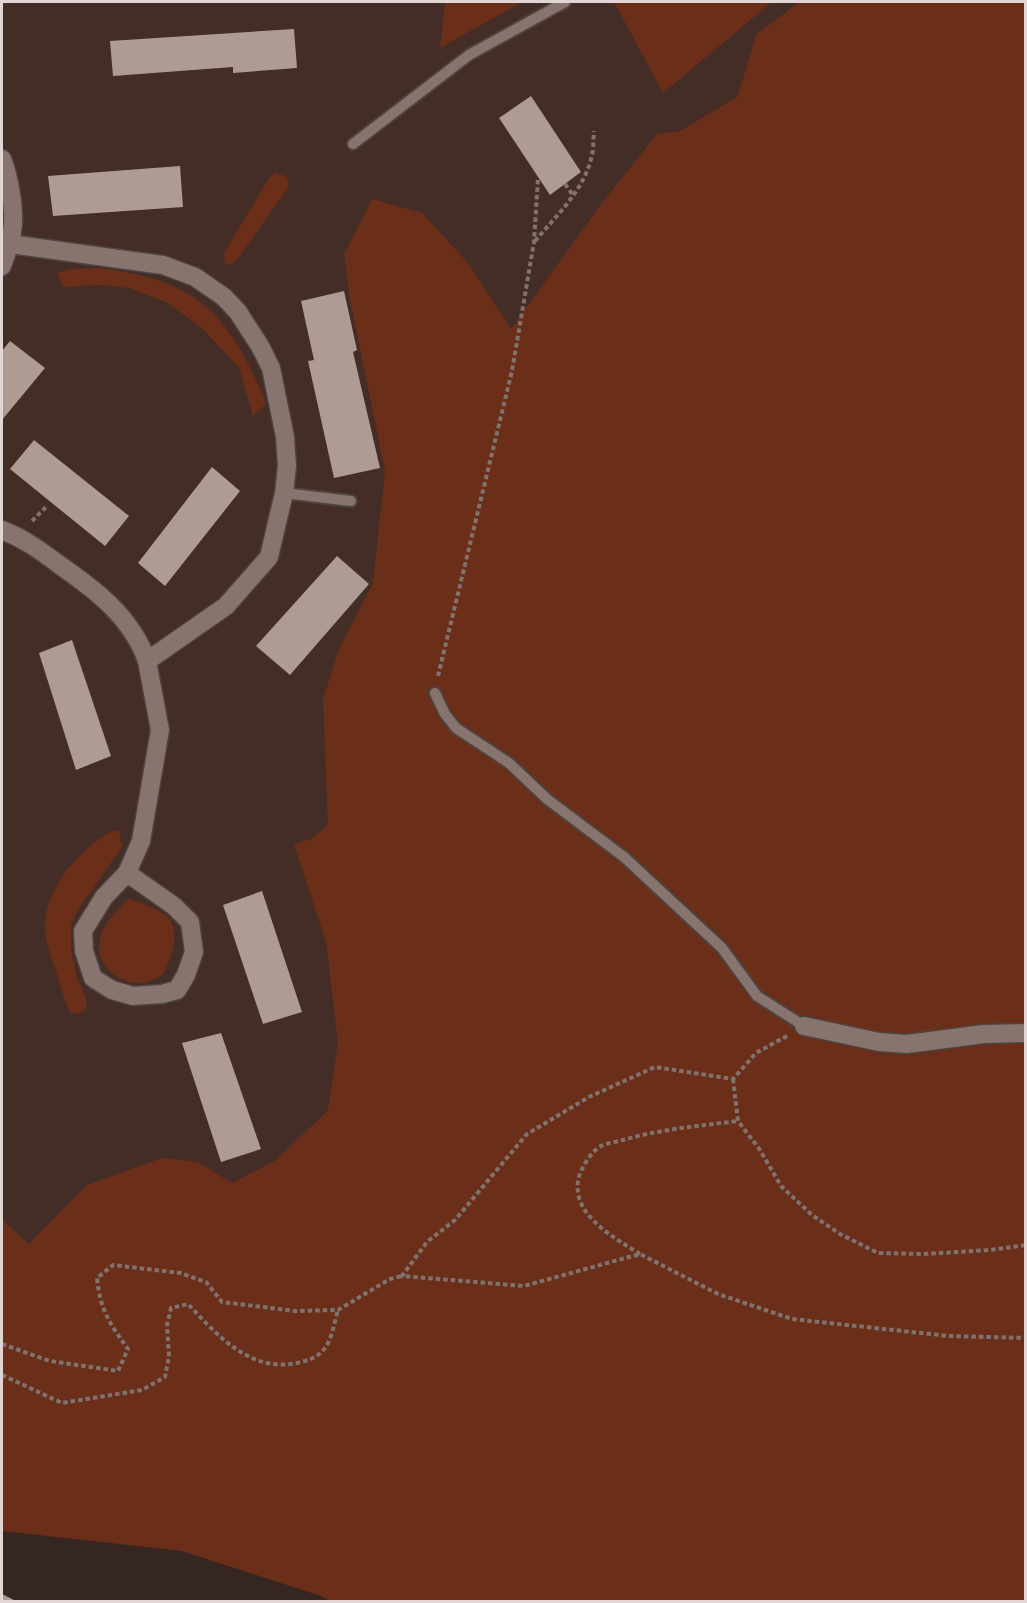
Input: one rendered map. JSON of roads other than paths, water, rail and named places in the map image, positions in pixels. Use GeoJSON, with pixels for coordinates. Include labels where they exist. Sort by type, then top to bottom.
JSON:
{"type":"FeatureCollection","features":[{"type":"Feature","properties":{"kind":"street"},"geometry":{"type":"LineString","coordinates":[[2,159],[7,172],[13,223],[10,244],[2,266]]}},
{"type":"Feature","properties":{"kind":"street"},"geometry":{"type":"LineString","coordinates":[[10,244],[163,265],[195,277],[224,297],[238,312],[260,345],[271,368],[285,437],[287,466],[284,493],[269,557],[226,606],[147,661]]}},
{"type":"Feature","properties":{"kind":"street"},"geometry":{"type":"LineString","coordinates":[[2,530],[22,538],[98,592],[126,622],[142,647],[147,661],[160,730],[141,841],[127,873],[104,897],[83,931],[84,951],[93,978],[112,990],[133,996],[162,994],[177,990],[186,975],[194,952],[190,922],[174,906],[127,873]]}},
{"type":"Feature","properties":{"kind":"street"},"geometry":{"type":"LineString","coordinates":[[804,1026],[879,1042],[908,1044],[984,1034],[1026,1033]]}},
{"type":"Feature","properties":{"kind":"lane"},"geometry":{"type":"LineString","coordinates":[[353,144],[469,55],[565,2]]}},
{"type":"Feature","properties":{"kind":"lane"},"geometry":{"type":"LineString","coordinates":[[284,493],[351,501]]}},
{"type":"Feature","properties":{"kind":"lane"},"geometry":{"type":"LineString","coordinates":[[435,693],[456,728],[509,763],[547,799],[624,857],[722,948],[757,996],[804,1026]]}}]}
